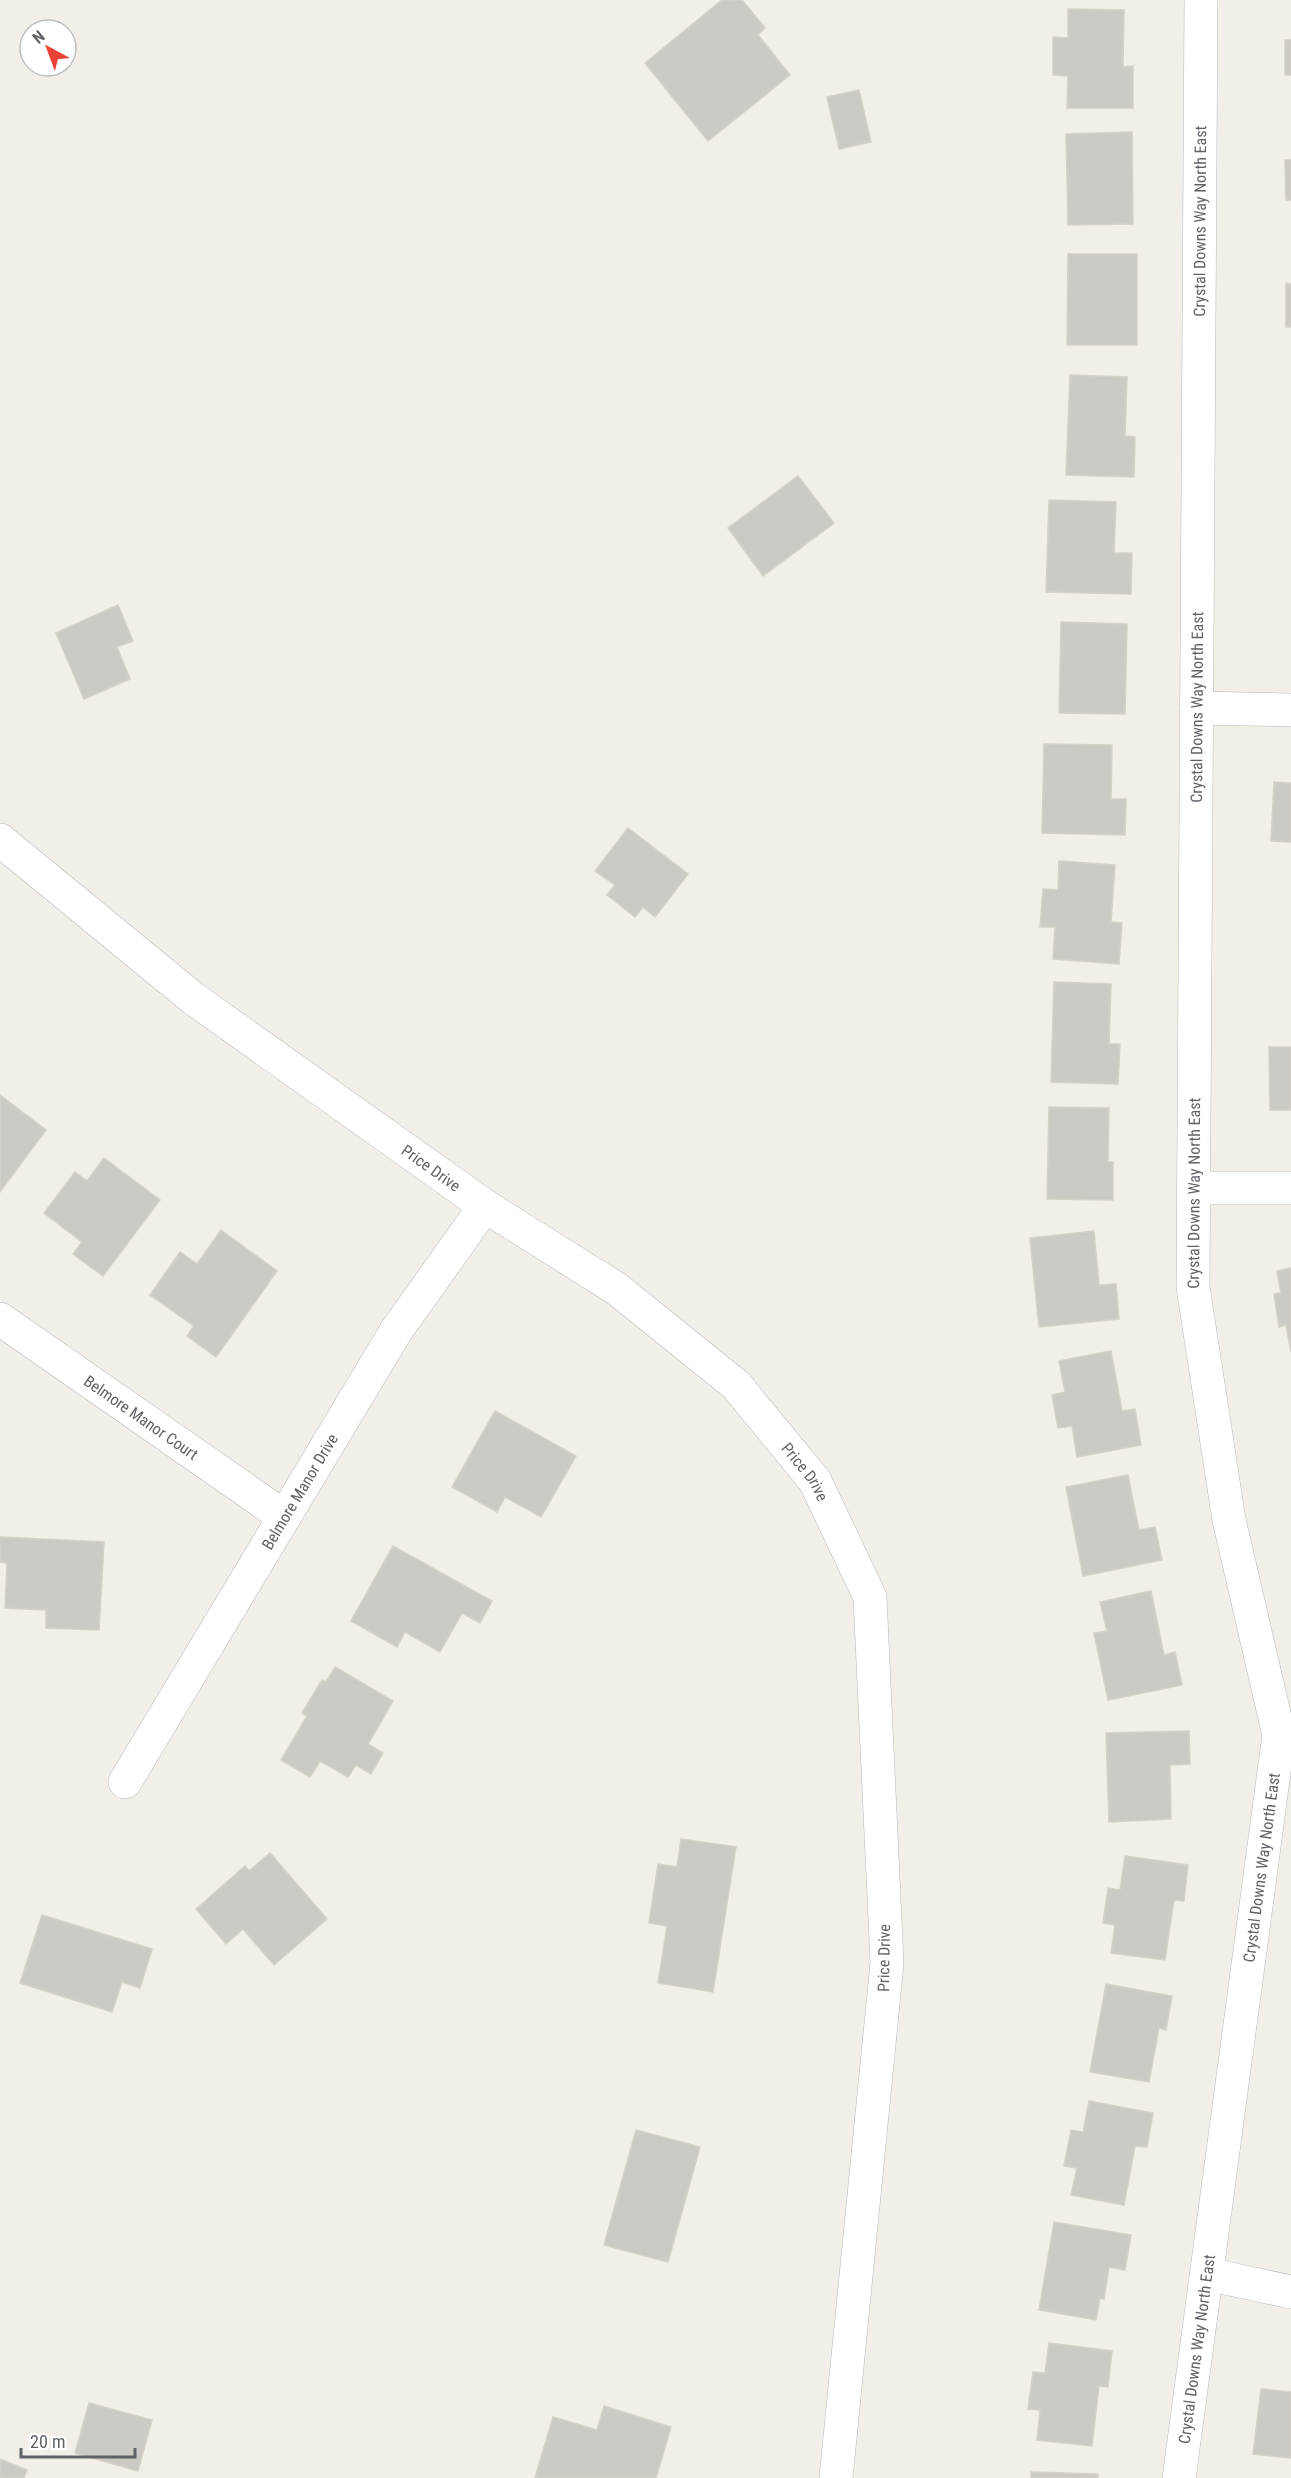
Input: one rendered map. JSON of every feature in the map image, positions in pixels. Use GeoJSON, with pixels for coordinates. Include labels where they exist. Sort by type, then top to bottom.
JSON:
{"type":"FeatureCollection","features":[{"type":"Feature","properties":{"kind":"street","name":"Crystal Downs Way North East"},"geometry":{"type":"LineString","coordinates":[[1179,2478],[1283,1764],[1279,1735],[1229,1520],[1192,1287],[1201,0]]}},
{"type":"Feature","properties":{"kind":"street"},"geometry":{"type":"LineString","coordinates":[[1196,708],[1291,710]]}},
{"type":"Feature","properties":{"kind":"street","name":"Price Drive"},"geometry":{"type":"LineString","coordinates":[[0,840],[194,999],[485,1206],[617,1289],[736,1385],[815,1481],[870,1598],[887,1962],[836,2478]]}},
{"type":"Feature","properties":{"kind":"street"},"geometry":{"type":"LineString","coordinates":[[1193,1188],[1291,1188]]}},
{"type":"Feature","properties":{"kind":"street","name":"Belmore Manor Drive"},"geometry":{"type":"LineString","coordinates":[[124,1782],[396,1331],[485,1206]]}},
{"type":"Feature","properties":{"kind":"street","name":"Belmore Manor Court"},"geometry":{"type":"LineString","coordinates":[[0,1319],[284,1516]]}},
{"type":"Feature","properties":{"kind":"street"},"geometry":{"type":"LineString","coordinates":[[1207,2274],[1291,2292]]}},
{"type":"Feature","properties":{"kind":"building"},"geometry":{"type":"Polygon","coordinates":[[[722,0],[742,0],[765,28],[758,35],[790,75],[708,141],[645,63],[722,0]]]}},
{"type":"Feature","properties":{"kind":"building"},"geometry":{"type":"Polygon","coordinates":[[[1068,9],[1124,10],[1123,67],[1133,66],[1133,108],[1067,108],[1068,76],[1053,75],[1053,37],[1068,38],[1068,9]]]}},
{"type":"Feature","properties":{"kind":"building"},"geometry":{"type":"Polygon","coordinates":[[[1285,40],[1291,40],[1291,75],[1285,75],[1285,40]]]}},
{"type":"Feature","properties":{"kind":"building"},"geometry":{"type":"Polygon","coordinates":[[[859,90],[871,142],[839,149],[827,97],[859,90]]]}},
{"type":"Feature","properties":{"kind":"building"},"geometry":{"type":"Polygon","coordinates":[[[1132,132],[1133,224],[1068,225],[1066,134],[1132,132]]]}},
{"type":"Feature","properties":{"kind":"building"},"geometry":{"type":"Polygon","coordinates":[[[1285,160],[1291,160],[1291,200],[1286,200],[1285,160]]]}},
{"type":"Feature","properties":{"kind":"building"},"geometry":{"type":"Polygon","coordinates":[[[1068,254],[1137,254],[1137,345],[1067,345],[1068,254]]]}},
{"type":"Feature","properties":{"kind":"building"},"geometry":{"type":"Polygon","coordinates":[[[1286,283],[1291,284],[1291,327],[1286,327],[1286,283]]]}},
{"type":"Feature","properties":{"kind":"building"},"geometry":{"type":"Polygon","coordinates":[[[1070,375],[1127,377],[1125,436],[1135,437],[1134,477],[1066,475],[1070,375]]]}},
{"type":"Feature","properties":{"kind":"building"},"geometry":{"type":"Polygon","coordinates":[[[798,476],[834,523],[763,576],[728,528],[798,476]]]}},
{"type":"Feature","properties":{"kind":"building"},"geometry":{"type":"Polygon","coordinates":[[[1049,500],[1116,502],[1114,553],[1132,553],[1131,594],[1046,592],[1049,500]]]}},
{"type":"Feature","properties":{"kind":"building"},"geometry":{"type":"Polygon","coordinates":[[[118,605],[133,641],[117,647],[130,679],[84,699],[56,633],[118,605]]]}},
{"type":"Feature","properties":{"kind":"building"},"geometry":{"type":"Polygon","coordinates":[[[1061,622],[1127,624],[1125,714],[1059,713],[1061,622]]]}},
{"type":"Feature","properties":{"kind":"building"},"geometry":{"type":"Polygon","coordinates":[[[1044,744],[1112,745],[1111,799],[1126,799],[1125,835],[1042,833],[1044,744]]]}},
{"type":"Feature","properties":{"kind":"building"},"geometry":{"type":"Polygon","coordinates":[[[1274,782],[1291,783],[1291,842],[1271,841],[1274,782]]]}},
{"type":"Feature","properties":{"kind":"building"},"geometry":{"type":"Polygon","coordinates":[[[628,828],[688,874],[655,917],[643,907],[635,917],[607,895],[615,885],[595,871],[628,828]]]}},
{"type":"Feature","properties":{"kind":"building"},"geometry":{"type":"Polygon","coordinates":[[[1059,861],[1115,865],[1111,922],[1122,923],[1119,964],[1053,959],[1055,927],[1040,927],[1043,889],[1058,890],[1059,861]]]}},
{"type":"Feature","properties":{"kind":"building"},"geometry":{"type":"Polygon","coordinates":[[[1054,982],[1111,984],[1109,1044],[1120,1044],[1118,1084],[1051,1082],[1054,982]]]}},
{"type":"Feature","properties":{"kind":"building"},"geometry":{"type":"Polygon","coordinates":[[[1269,1047],[1291,1047],[1291,1110],[1270,1110],[1269,1047]]]}},
{"type":"Feature","properties":{"kind":"building"},"geometry":{"type":"Polygon","coordinates":[[[0,1095],[46,1130],[0,1192],[0,1095]]]}},
{"type":"Feature","properties":{"kind":"building"},"geometry":{"type":"Polygon","coordinates":[[[1049,1107],[1109,1108],[1108,1162],[1113,1162],[1113,1200],[1047,1199],[1049,1107]]]}},
{"type":"Feature","properties":{"kind":"building"},"geometry":{"type":"Polygon","coordinates":[[[104,1158],[160,1200],[103,1276],[73,1254],[82,1242],[44,1213],[75,1172],[87,1181],[104,1158]]]}},
{"type":"Feature","properties":{"kind":"building"},"geometry":{"type":"Polygon","coordinates":[[[221,1230],[277,1271],[216,1357],[187,1336],[194,1326],[150,1295],[180,1252],[197,1264],[221,1230]]]}},
{"type":"Feature","properties":{"kind":"building"},"geometry":{"type":"Polygon","coordinates":[[[1094,1231],[1099,1285],[1116,1284],[1119,1319],[1039,1327],[1030,1238],[1094,1231]]]}},
{"type":"Feature","properties":{"kind":"building"},"geometry":{"type":"Polygon","coordinates":[[[1291,1268],[1291,1352],[1286,1325],[1279,1327],[1274,1294],[1281,1293],[1277,1271],[1291,1268]]]}},
{"type":"Feature","properties":{"kind":"building"},"geometry":{"type":"Polygon","coordinates":[[[1111,1351],[1122,1411],[1135,1409],[1141,1445],[1077,1457],[1072,1426],[1058,1428],[1052,1395],[1065,1392],[1059,1361],[1111,1351]]]}},
{"type":"Feature","properties":{"kind":"building"},"geometry":{"type":"Polygon","coordinates":[[[495,1411],[576,1456],[541,1517],[505,1497],[497,1512],[452,1487],[495,1411]]]}},
{"type":"Feature","properties":{"kind":"building"},"geometry":{"type":"Polygon","coordinates":[[[1128,1475],[1139,1530],[1155,1527],[1162,1560],[1083,1576],[1066,1487],[1128,1475]]]}},
{"type":"Feature","properties":{"kind":"building"},"geometry":{"type":"Polygon","coordinates":[[[0,1537],[104,1542],[99,1630],[46,1628],[46,1610],[5,1608],[7,1563],[0,1562],[0,1537]]]}},
{"type":"Feature","properties":{"kind":"building"},"geometry":{"type":"Polygon","coordinates":[[[393,1546],[492,1601],[480,1623],[462,1613],[440,1652],[405,1632],[397,1647],[351,1621],[393,1546]]]}},
{"type":"Feature","properties":{"kind":"building"},"geometry":{"type":"Polygon","coordinates":[[[1151,1591],[1164,1655],[1175,1652],[1182,1685],[1108,1700],[1094,1633],[1107,1631],[1100,1602],[1151,1591]]]}},
{"type":"Feature","properties":{"kind":"building"},"geometry":{"type":"Polygon","coordinates":[[[335,1667],[393,1701],[368,1744],[383,1753],[371,1774],[356,1765],[348,1777],[320,1761],[310,1777],[281,1760],[307,1716],[302,1713],[322,1680],[326,1682],[335,1667]]]}},
{"type":"Feature","properties":{"kind":"building"},"geometry":{"type":"Polygon","coordinates":[[[1189,1731],[1190,1764],[1170,1765],[1171,1819],[1109,1822],[1106,1733],[1189,1731]]]}},
{"type":"Feature","properties":{"kind":"building"},"geometry":{"type":"Polygon","coordinates":[[[681,1839],[736,1847],[713,1992],[658,1983],[667,1926],[649,1923],[658,1864],[677,1867],[681,1839]]]}},
{"type":"Feature","properties":{"kind":"building"},"geometry":{"type":"Polygon","coordinates":[[[270,1853],[327,1919],[274,1965],[243,1929],[226,1944],[196,1909],[245,1866],[249,1871],[270,1853]]]}},
{"type":"Feature","properties":{"kind":"building"},"geometry":{"type":"Polygon","coordinates":[[[1125,1856],[1188,1865],[1184,1901],[1174,1900],[1165,1960],[1111,1953],[1115,1925],[1103,1923],[1108,1888],[1120,1890],[1125,1856]]]}},
{"type":"Feature","properties":{"kind":"building"},"geometry":{"type":"Polygon","coordinates":[[[42,1915],[152,1949],[140,1988],[122,1982],[112,2012],[20,1983],[42,1915]]]}},
{"type":"Feature","properties":{"kind":"building"},"geometry":{"type":"Polygon","coordinates":[[[1106,1984],[1172,1996],[1166,2030],[1159,2028],[1149,2082],[1090,2072],[1106,1984]]]}},
{"type":"Feature","properties":{"kind":"building"},"geometry":{"type":"Polygon","coordinates":[[[1089,2101],[1153,2113],[1147,2147],[1135,2146],[1124,2205],[1071,2195],[1077,2168],[1064,2166],[1071,2130],[1083,2132],[1089,2101]]]}},
{"type":"Feature","properties":{"kind":"building"},"geometry":{"type":"Polygon","coordinates":[[[636,2130],[700,2147],[668,2262],[604,2245],[636,2130]]]}},
{"type":"Feature","properties":{"kind":"building"},"geometry":{"type":"Polygon","coordinates":[[[1054,2222],[1131,2235],[1125,2270],[1109,2267],[1104,2299],[1100,2298],[1096,2320],[1039,2310],[1054,2222]]]}},
{"type":"Feature","properties":{"kind":"building"},"geometry":{"type":"Polygon","coordinates":[[[1049,2343],[1112,2351],[1108,2387],[1099,2386],[1092,2446],[1037,2440],[1040,2410],[1028,2409],[1033,2372],[1045,2373],[1049,2343]]]}},
{"type":"Feature","properties":{"kind":"building"},"geometry":{"type":"Polygon","coordinates":[[[1261,2389],[1291,2392],[1291,2458],[1253,2454],[1261,2389]]]}},
{"type":"Feature","properties":{"kind":"building"},"geometry":{"type":"Polygon","coordinates":[[[89,2403],[152,2420],[138,2471],[75,2453],[89,2403]]]}},
{"type":"Feature","properties":{"kind":"building"},"geometry":{"type":"Polygon","coordinates":[[[604,2406],[671,2427],[656,2478],[535,2478],[553,2417],[597,2430],[604,2406]]]}},
{"type":"Feature","properties":{"kind":"building"},"geometry":{"type":"Polygon","coordinates":[[[0,2459],[27,2470],[24,2478],[0,2478],[0,2459]]]}},
{"type":"Feature","properties":{"kind":"building"},"geometry":{"type":"Polygon","coordinates":[[[1031,2472],[1098,2474],[1098,2478],[1031,2478],[1031,2472]]]}}]}
